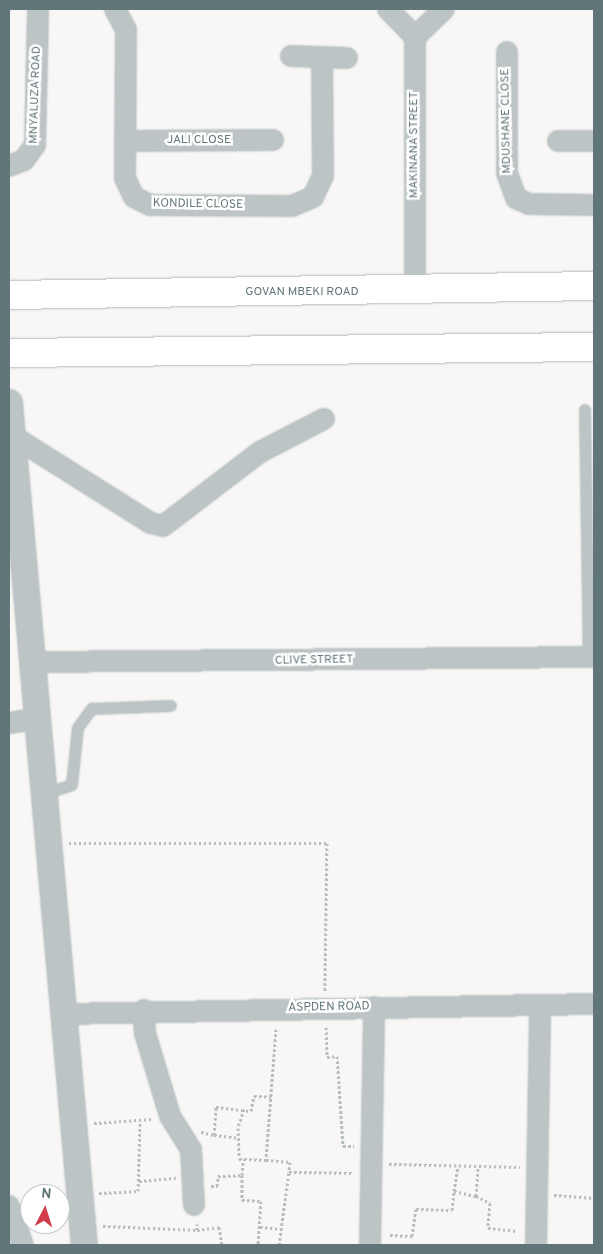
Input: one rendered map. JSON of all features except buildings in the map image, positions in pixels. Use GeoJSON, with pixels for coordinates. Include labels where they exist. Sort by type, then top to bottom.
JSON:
{"type":"FeatureCollection","features":[{"type":"Feature","properties":{"kind":"main road","name":"GOVAN MBEKI ROAD"},"geometry":{"type":"LineString","coordinates":[[9,295],[415,292],[594,286]]}},
{"type":"Feature","properties":{"kind":"main road"},"geometry":{"type":"LineString","coordinates":[[9,353],[594,347]]}},
{"type":"Feature","properties":{"kind":"street","name":"MNYALUZA ROAD"},"geometry":{"type":"LineString","coordinates":[[9,166],[24,160],[35,145],[38,9]]}},
{"type":"Feature","properties":{"kind":"street","name":"KONDILE CLOSE"},"geometry":{"type":"LineString","coordinates":[[115,9],[126,30],[125,178],[141,203],[303,204],[320,189],[323,176],[322,57]]}},
{"type":"Feature","properties":{"kind":"street"},"geometry":{"type":"LineString","coordinates":[[388,9],[415,38],[444,9]]}},
{"type":"Feature","properties":{"kind":"street","name":"MAKINANA STREET"},"geometry":{"type":"LineString","coordinates":[[415,38],[415,292]]}},
{"type":"Feature","properties":{"kind":"street","name":"MDUSHANE CLOSE"},"geometry":{"type":"LineString","coordinates":[[507,52],[507,173],[516,198],[529,204],[594,205]]}},
{"type":"Feature","properties":{"kind":"street"},"geometry":{"type":"LineString","coordinates":[[291,56],[347,58]]}},
{"type":"Feature","properties":{"kind":"street","name":"JALI CLOSE"},"geometry":{"type":"LineString","coordinates":[[125,141],[273,140]]}},
{"type":"Feature","properties":{"kind":"street"},"geometry":{"type":"LineString","coordinates":[[558,141],[594,141]]}},
{"type":"Feature","properties":{"kind":"street"},"geometry":{"type":"LineString","coordinates":[[9,402],[39,718],[83,1236]]}},
{"type":"Feature","properties":{"kind":"street"},"geometry":{"type":"LineString","coordinates":[[11,435],[151,523],[163,526],[260,452],[324,419]]}},
{"type":"Feature","properties":{"kind":"street","name":"CLIVE STREET"},"geometry":{"type":"LineString","coordinates":[[34,662],[591,657]]}},
{"type":"Feature","properties":{"kind":"street"},"geometry":{"type":"LineString","coordinates":[[9,723],[39,718]]}},
{"type":"Feature","properties":{"kind":"street","name":"ASPDEN ROAD"},"geometry":{"type":"LineString","coordinates":[[64,1014],[144,1010],[594,1004]]}},
{"type":"Feature","properties":{"kind":"street"},"geometry":{"type":"LineString","coordinates":[[535,1238],[540,1005]]}},
{"type":"Feature","properties":{"kind":"street"},"geometry":{"type":"LineString","coordinates":[[370,1242],[374,1007]]}},
{"type":"Feature","properties":{"kind":"street"},"geometry":{"type":"LineString","coordinates":[[144,1010],[145,1033],[174,1122],[192,1150],[194,1190]]}},
{"type":"Feature","properties":{"kind":"street"},"geometry":{"type":"LineString","coordinates":[[9,1206],[23,1245]]}},
{"type":"Feature","properties":{"kind":"lane"},"geometry":{"type":"LineString","coordinates":[[585,410],[591,657]]}},
{"type":"Feature","properties":{"kind":"lane"},"geometry":{"type":"LineString","coordinates":[[45,794],[72,785],[78,728],[85,715],[99,707],[171,706]]}},
{"type":"Feature","properties":{"kind":"path"},"geometry":{"type":"LineString","coordinates":[[50,843],[327,843],[325,1008],[327,1057],[337,1056],[343,1146],[371,1162]]}},
{"type":"Feature","properties":{"kind":"path"},"geometry":{"type":"LineString","coordinates":[[266,1160],[274,1097],[276,1009]]}},
{"type":"Feature","properties":{"kind":"path"},"geometry":{"type":"LineString","coordinates":[[214,1135],[216,1108],[251,1110],[254,1096],[274,1097]]}},
{"type":"Feature","properties":{"kind":"path"},"geometry":{"type":"LineString","coordinates":[[244,1109],[237,1138],[239,1159],[290,1162],[279,1245]]}},
{"type":"Feature","properties":{"kind":"path"},"geometry":{"type":"LineString","coordinates":[[80,1195],[138,1191],[140,1121]]}},
{"type":"Feature","properties":{"kind":"path"},"geometry":{"type":"LineString","coordinates":[[74,1125],[140,1121],[174,1122],[214,1135],[237,1138]]}},
{"type":"Feature","properties":{"kind":"path"},"geometry":{"type":"LineString","coordinates":[[243,1160],[242,1200],[261,1201],[258,1245]]}},
{"type":"Feature","properties":{"kind":"path"},"geometry":{"type":"LineString","coordinates":[[289,1172],[371,1162],[478,1167],[538,1167]]}},
{"type":"Feature","properties":{"kind":"path"},"geometry":{"type":"LineString","coordinates":[[370,1242],[412,1236],[416,1209],[452,1210],[458,1166]]}},
{"type":"Feature","properties":{"kind":"path"},"geometry":{"type":"LineString","coordinates":[[476,1196],[478,1167]]}},
{"type":"Feature","properties":{"kind":"path"},"geometry":{"type":"LineString","coordinates":[[139,1181],[194,1190],[217,1186],[218,1176],[242,1175]]}},
{"type":"Feature","properties":{"kind":"path"},"geometry":{"type":"LineString","coordinates":[[194,1190],[197,1230]]}},
{"type":"Feature","properties":{"kind":"path"},"geometry":{"type":"LineString","coordinates":[[454,1191],[476,1196],[490,1203],[488,1228],[535,1238]]}},
{"type":"Feature","properties":{"kind":"path"},"geometry":{"type":"LineString","coordinates":[[536,1196],[594,1198]]}},
{"type":"Feature","properties":{"kind":"path"},"geometry":{"type":"LineString","coordinates":[[83,1236],[128,1224],[197,1230],[220,1227],[222,1245]]}},
{"type":"Feature","properties":{"kind":"path"},"geometry":{"type":"LineString","coordinates":[[260,1227],[280,1229]]}}]}
